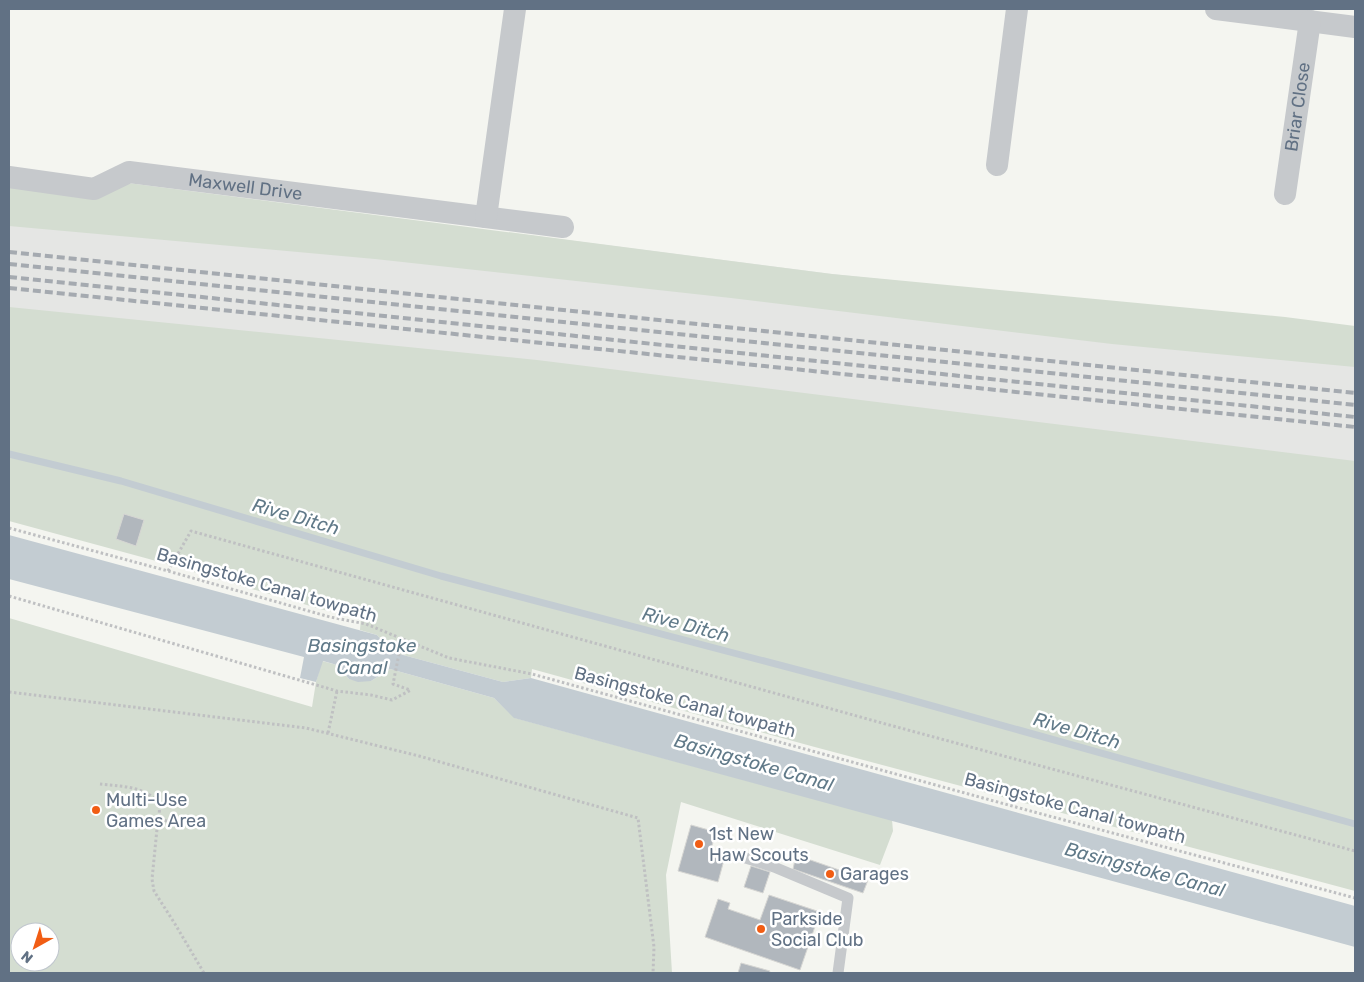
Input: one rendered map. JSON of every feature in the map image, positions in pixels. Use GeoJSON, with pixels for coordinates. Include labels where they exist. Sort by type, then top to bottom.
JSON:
{"type":"FeatureCollection","features":[{"type":"Feature","properties":{"kind":"street"},"geometry":{"type":"LineString","coordinates":[[486,217],[515,9]]}},
{"type":"Feature","properties":{"kind":"street"},"geometry":{"type":"LineString","coordinates":[[996,165],[1017,9]]}},
{"type":"Feature","properties":{"kind":"street"},"geometry":{"type":"LineString","coordinates":[[1216,9],[1355,27]]}},
{"type":"Feature","properties":{"kind":"street","name":"Briar Close"},"geometry":{"type":"LineString","coordinates":[[1286,194],[1310,21]]}},
{"type":"Feature","properties":{"kind":"street","name":"Maxwell Drive"},"geometry":{"type":"LineString","coordinates":[[9,177],[94,188],[129,172],[563,227]]}},
{"type":"Feature","properties":{"kind":"lane"},"geometry":{"type":"LineString","coordinates":[[736,855],[774,866],[848,898],[838,973]]}},
{"type":"Feature","properties":{"kind":"path","name":"Basingstoke Canal towpath"},"geometry":{"type":"LineString","coordinates":[[9,528],[330,617],[366,624],[402,641],[449,658],[532,674],[1355,898]]}},
{"type":"Feature","properties":{"kind":"path"},"geometry":{"type":"LineString","coordinates":[[168,571],[191,531],[882,723],[1355,850]]}},
{"type":"Feature","properties":{"kind":"path"},"geometry":{"type":"LineString","coordinates":[[9,596],[337,691],[371,695],[392,700],[411,690],[393,684],[402,641]]}},
{"type":"Feature","properties":{"kind":"path"},"geometry":{"type":"LineString","coordinates":[[328,733],[337,691]]}},
{"type":"Feature","properties":{"kind":"path"},"geometry":{"type":"LineString","coordinates":[[9,692],[306,728],[428,759],[638,818],[654,947],[653,973]]}},
{"type":"Feature","properties":{"kind":"path"},"geometry":{"type":"LineString","coordinates":[[100,784],[137,789],[156,801],[159,808],[152,879],[154,891],[176,924],[204,973]]}},
{"type":"Feature","properties":{"kind":"path"},"geometry":{"type":"LineString","coordinates":[[158,819],[167,821]]}},
{"type":"Feature","properties":{"kind":"shaded area"},"geometry":{"type":"Polygon","coordinates":[[[9,169],[832,274],[1285,317],[1355,326],[1355,367],[1112,344],[731,298],[375,259],[9,226],[9,169]]]}},
{"type":"Feature","properties":{"kind":"shaded area"},"geometry":{"type":"Polygon","coordinates":[[[9,186],[520,234],[832,274],[1355,329],[1355,478],[9,340],[9,186]]]}},
{"type":"Feature","properties":{"kind":"shaded area"},"geometry":{"type":"Polygon","coordinates":[[[9,307],[537,360],[1355,461],[1355,891],[811,746],[532,669],[531,678],[503,682],[392,652],[377,635],[360,630],[361,617],[324,610],[9,521],[9,307]]]}},
{"type":"Feature","properties":{"kind":"shaded area"},"geometry":{"type":"Polygon","coordinates":[[[9,618],[312,707],[322,661],[337,665],[349,679],[371,681],[390,669],[494,698],[515,718],[892,820],[893,831],[880,865],[681,802],[666,875],[672,973],[9,973],[9,618]]]}},
{"type":"Feature","properties":{"kind":"water","name":"Basingstoke Canal"},"geometry":{"type":"Polygon","coordinates":[[[9,535],[377,635],[392,652],[503,682],[531,678],[1355,906],[1355,947],[514,718],[494,698],[390,669],[371,681],[358,682],[349,679],[337,665],[323,661],[316,682],[300,678],[304,657],[9,579],[9,535]]]}},
{"type":"Feature","properties":{"kind":"building"},"geometry":{"type":"Polygon","coordinates":[[[124,514],[144,520],[136,546],[116,539],[124,514]]]}},
{"type":"Feature","properties":{"kind":"building","name":"1st New Haw Scouts"},"geometry":{"type":"Polygon","coordinates":[[[691,825],[716,832],[709,856],[724,860],[718,882],[678,871],[691,825]]]}},
{"type":"Feature","properties":{"kind":"building","name":"Garages"},"geometry":{"type":"Polygon","coordinates":[[[796,855],[868,880],[863,893],[793,869],[796,855]]]}},
{"type":"Feature","properties":{"kind":"building"},"geometry":{"type":"Polygon","coordinates":[[[751,866],[770,872],[763,893],[744,887],[751,866]]]}},
{"type":"Feature","properties":{"kind":"building","name":"Parkside Social Club"},"geometry":{"type":"Polygon","coordinates":[[[769,895],[820,912],[800,970],[705,937],[718,899],[730,903],[728,909],[760,920],[769,895]]]}},
{"type":"Feature","properties":{"kind":"building"},"geometry":{"type":"Polygon","coordinates":[[[741,963],[770,971],[769,973],[738,973],[741,963]]]}},
{"type":"Feature","properties":{"kind":"waterway","name":"Rive Ditch"},"geometry":{"type":"LineString","coordinates":[[9,454],[121,481],[441,576],[897,696],[1355,824]]}},
{"type":"Feature","properties":{"kind":"railway"},"geometry":{"type":"LineString","coordinates":[[9,252],[1355,393]]}},
{"type":"Feature","properties":{"kind":"railway"},"geometry":{"type":"LineString","coordinates":[[9,264],[1355,405]]}},
{"type":"Feature","properties":{"kind":"railway"},"geometry":{"type":"LineString","coordinates":[[9,277],[1355,417]]}},
{"type":"Feature","properties":{"kind":"railway"},"geometry":{"type":"LineString","coordinates":[[9,288],[1355,427]]}},
{"type":"Feature","properties":{"kind":"place","name":"Multi-Use Games Area"},"geometry":{"type":"Point","coordinates":[96,810]}},
{"type":"Feature","properties":{"kind":"place","name":"1st New Haw Scouts"},"geometry":{"type":"Point","coordinates":[699,844]}},
{"type":"Feature","properties":{"kind":"place","name":"Garages"},"geometry":{"type":"Point","coordinates":[830,874]}},
{"type":"Feature","properties":{"kind":"place","name":"Parkside Social Club"},"geometry":{"type":"Point","coordinates":[761,929]}}]}
